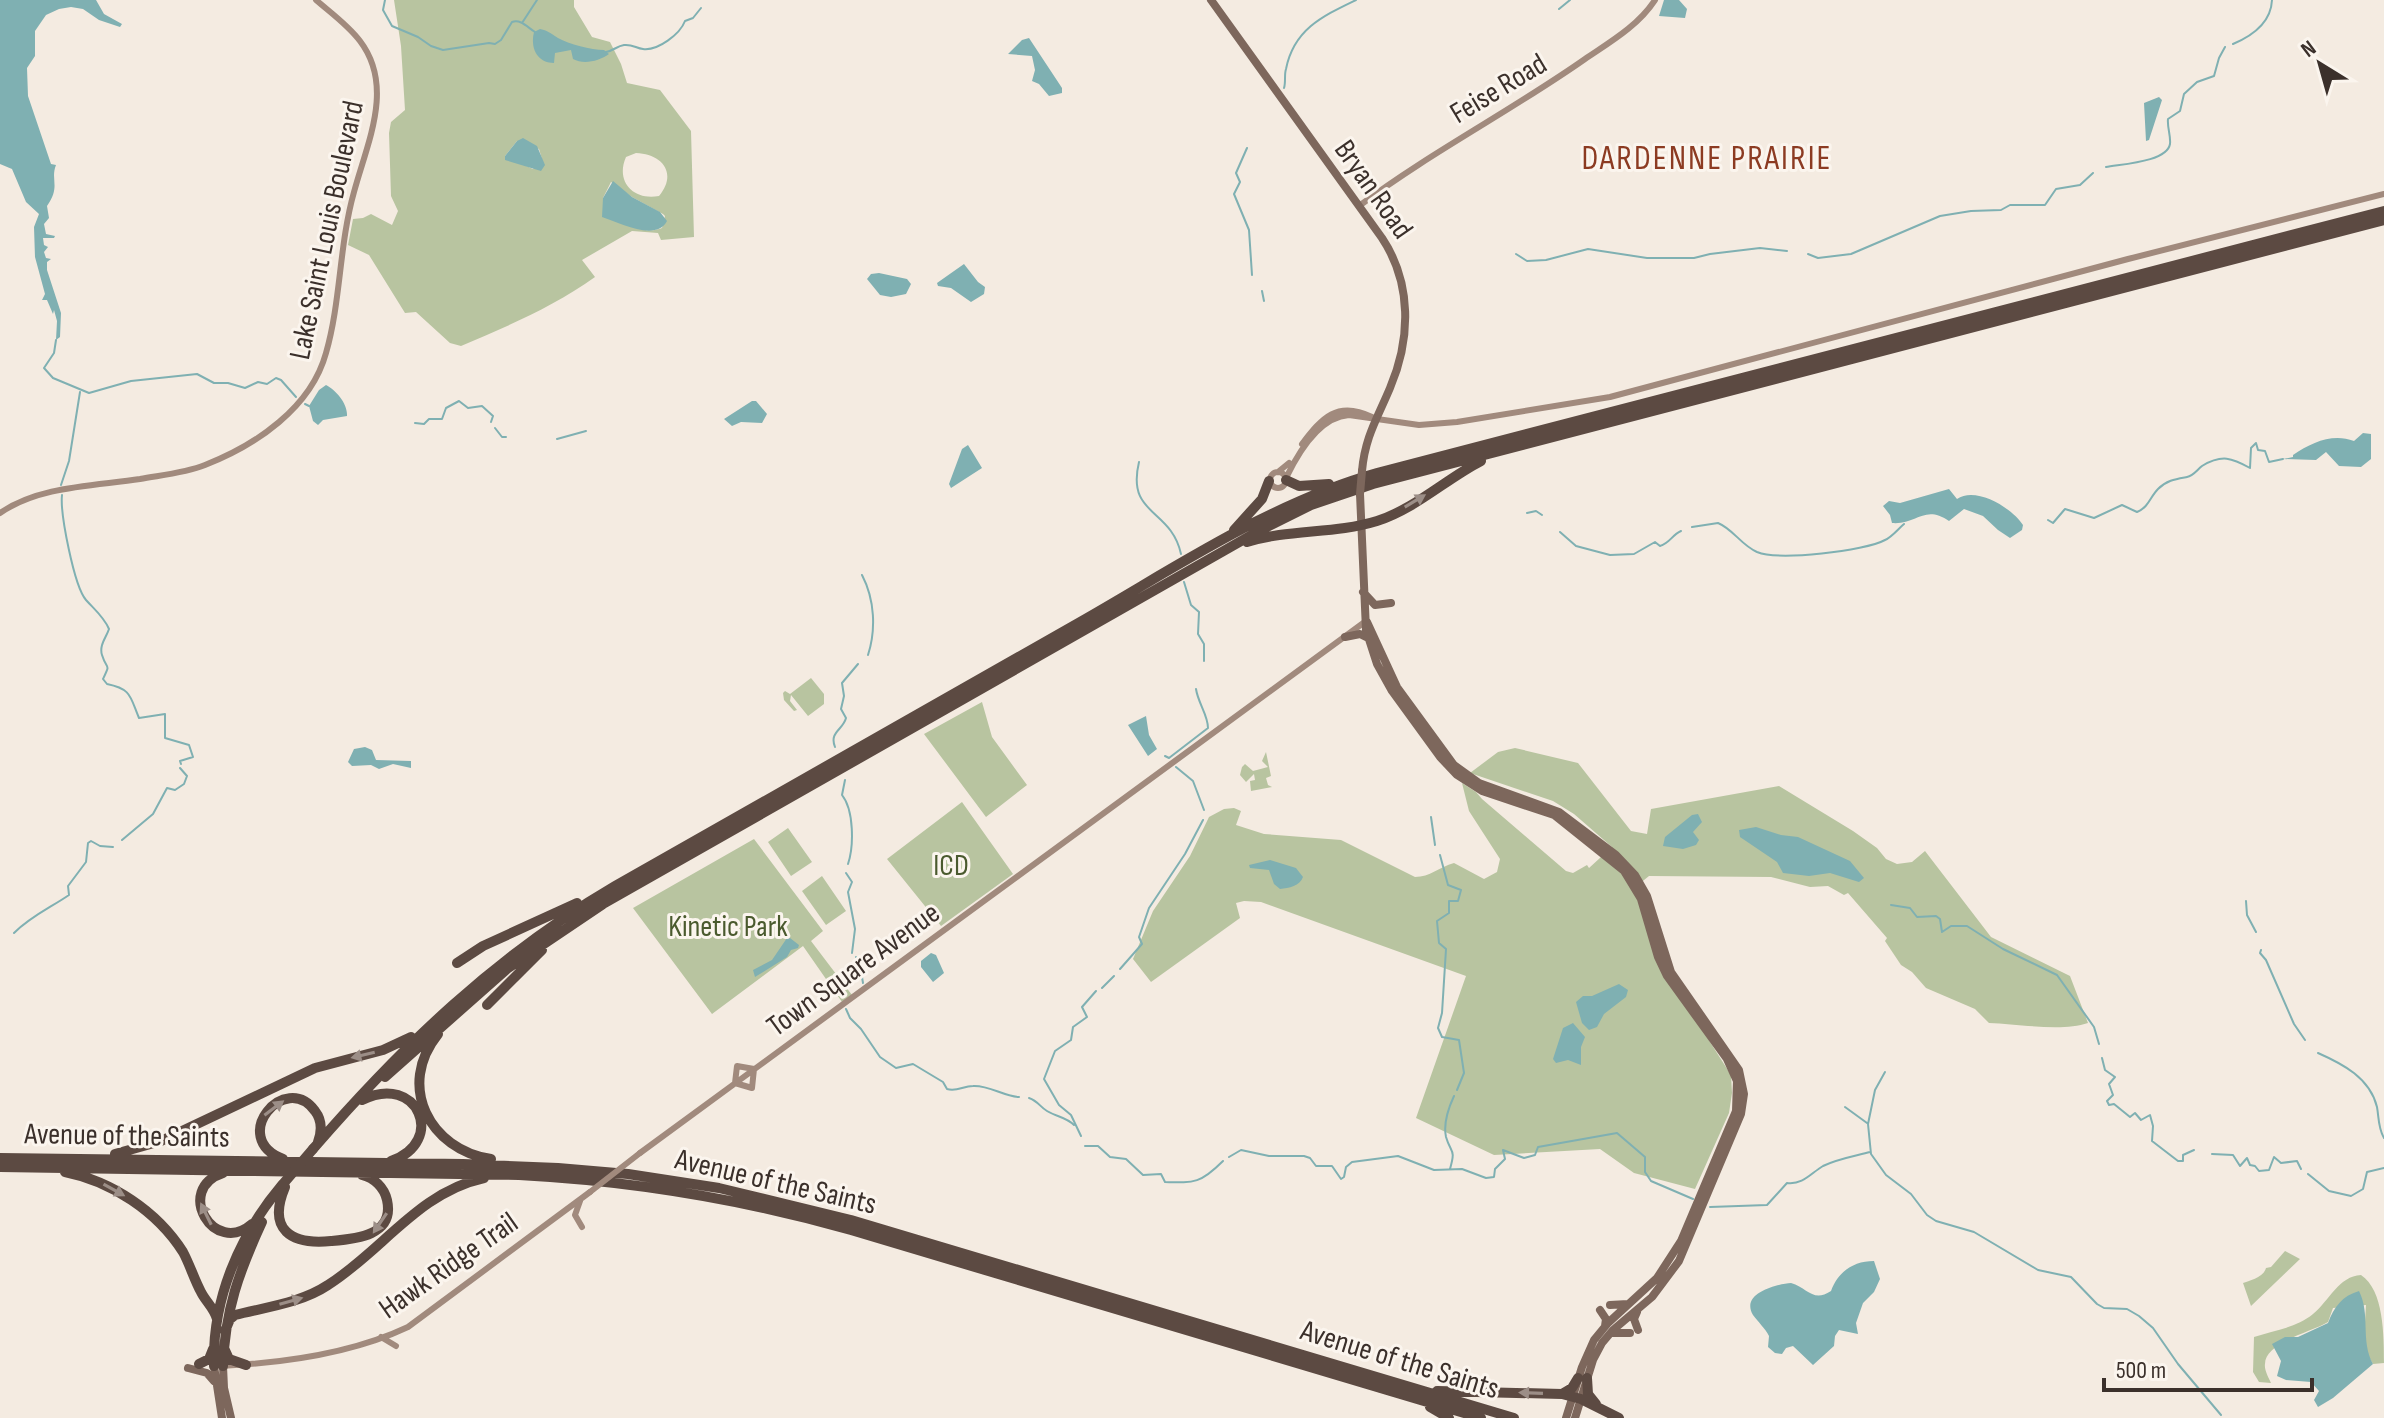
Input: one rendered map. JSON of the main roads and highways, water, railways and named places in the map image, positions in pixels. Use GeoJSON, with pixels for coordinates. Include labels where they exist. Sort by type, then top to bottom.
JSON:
{"type":"FeatureCollection","features":[{"type":"Feature","properties":{"kind":"highway"},"geometry":{"type":"LineString","coordinates":[[1283,476],[1296,486],[1311,487],[1377,473],[2384,211]]}},
{"type":"Feature","properties":{"kind":"highway"},"geometry":{"type":"LineString","coordinates":[[316,1148],[473,993],[547,929],[615,886],[1274,523],[1335,496],[2384,220]]}},
{"type":"Feature","properties":{"kind":"highway"},"geometry":{"type":"LineString","coordinates":[[1223,551],[1264,538],[1360,526],[1388,517],[1476,464],[1513,448]]}},
{"type":"Feature","properties":{"kind":"highway"},"geometry":{"type":"LineString","coordinates":[[74,1159],[128,1152],[155,1144],[315,1068],[392,1047],[566,927],[1210,548],[1296,502],[1377,473]]}},
{"type":"Feature","properties":{"kind":"highway"},"geometry":{"type":"LineString","coordinates":[[1210,548],[1254,510],[1264,496],[1269,481]]}},
{"type":"Feature","properties":{"kind":"highway"},"geometry":{"type":"LineString","coordinates":[[457,963],[483,946],[615,886]]}},
{"type":"Feature","properties":{"kind":"highway"},"geometry":{"type":"LineString","coordinates":[[487,1005],[566,927]]}},
{"type":"Feature","properties":{"kind":"highway"},"geometry":{"type":"LineString","coordinates":[[473,993],[434,1039],[426,1055],[420,1081],[425,1111],[440,1135],[458,1149],[478,1157],[529,1166]]}},
{"type":"Feature","properties":{"kind":"highway"},"geometry":{"type":"LineString","coordinates":[[236,1170],[218,1175],[205,1185],[200,1203],[203,1215],[214,1228],[229,1233],[247,1228],[259,1217],[374,1080],[432,1022]]}},
{"type":"Feature","properties":{"kind":"highway"},"geometry":{"type":"LineString","coordinates":[[362,1100],[378,1093],[394,1093],[407,1099],[418,1113],[421,1130],[416,1144],[406,1155],[385,1163]]}},
{"type":"Feature","properties":{"kind":"highway"},"geometry":{"type":"LineString","coordinates":[[292,1162],[272,1154],[262,1140],[261,1121],[271,1106],[281,1100],[293,1099],[311,1106],[320,1124],[321,1133],[316,1148]]}},
{"type":"Feature","properties":{"kind":"highway","name":"Avenue of the Saints"},"geometry":{"type":"LineString","coordinates":[[0,1158],[529,1166],[674,1181],[802,1207],[1382,1384],[1481,1418]]}},
{"type":"Feature","properties":{"kind":"highway","name":"Avenue of the Saints"},"geometry":{"type":"LineString","coordinates":[[0,1167],[504,1174],[646,1186],[777,1210],[1382,1384],[1514,1418]]}},
{"type":"Feature","properties":{"kind":"highway"},"geometry":{"type":"LineString","coordinates":[[40,1168],[100,1182],[136,1204],[179,1247],[217,1319]]}},
{"type":"Feature","properties":{"kind":"highway"},"geometry":{"type":"LineString","coordinates":[[286,1185],[279,1214],[283,1229],[293,1238],[309,1243],[363,1238],[382,1225],[387,1200],[381,1186],[372,1179],[348,1172]]}},
{"type":"Feature","properties":{"kind":"highway"},"geometry":{"type":"LineString","coordinates":[[199,1364],[209,1359],[219,1347],[230,1319],[235,1315],[302,1298],[330,1284],[443,1192],[465,1182],[504,1174]]}},
{"type":"Feature","properties":{"kind":"highway"},"geometry":{"type":"LineString","coordinates":[[225,1331],[231,1297],[241,1270],[268,1211],[286,1185]]}},
{"type":"Feature","properties":{"kind":"highway"},"geometry":{"type":"LineString","coordinates":[[218,1366],[217,1319],[232,1266],[259,1217]]}},
{"type":"Feature","properties":{"kind":"highway"},"geometry":{"type":"LineString","coordinates":[[219,1347],[229,1359],[243,1365]]}},
{"type":"Feature","properties":{"kind":"highway"},"geometry":{"type":"LineString","coordinates":[[1572,1396],[1572,1388],[1583,1378],[1588,1394],[1597,1406]]}},
{"type":"Feature","properties":{"kind":"highway"},"geometry":{"type":"LineString","coordinates":[[1382,1384],[1437,1391],[1572,1396],[1619,1418]]}},
{"type":"Feature","properties":{"kind":"highway"},"geometry":{"type":"LineString","coordinates":[[1382,1384],[1449,1418]]}},
{"type":"Feature","properties":{"kind":"main road","name":"Lake Saint Louis Boulevard"},"geometry":{"type":"LineString","coordinates":[[0,513],[31,497],[174,473],[204,465],[270,428],[291,411],[310,388],[327,353],[348,214],[379,97],[374,69],[363,45],[316,0]]}},
{"type":"Feature","properties":{"kind":"main road","name":"Bryan Road"},"geometry":{"type":"LineString","coordinates":[[1211,0],[1359,206],[1396,263],[1405,302],[1405,328],[1396,372],[1366,444],[1360,494],[1362,591],[1368,638],[1377,664],[1392,691],[1440,757],[1457,775],[1482,791],[1554,815],[1626,872],[1641,899],[1658,957],[1667,976],[1732,1068],[1738,1091],[1736,1111],[1679,1245],[1635,1306]]}},
{"type":"Feature","properties":{"kind":"main road","name":"Feise Road"},"geometry":{"type":"LineString","coordinates":[[1359,206],[1439,150],[1532,95],[1601,48],[1635,23],[1655,0]]}},
{"type":"Feature","properties":{"kind":"main road"},"geometry":{"type":"LineString","coordinates":[[1283,476],[1271,475],[1269,481],[1272,486],[1284,486],[1283,476],[1328,421],[1345,415],[1411,425],[1457,422],[1618,395],[2384,194]]}},
{"type":"Feature","properties":{"kind":"main road"},"geometry":{"type":"LineString","coordinates":[[1362,591],[1375,605],[1391,603]]}},
{"type":"Feature","properties":{"kind":"main road"},"geometry":{"type":"LineString","coordinates":[[1366,621],[1397,687],[1448,758],[1461,771],[1488,787],[1559,812],[1629,867],[1647,896],[1671,972],[1739,1070],[1744,1094],[1741,1114],[1689,1242],[1669,1277],[1606,1330]]}},
{"type":"Feature","properties":{"kind":"main road","name":"Town Square Avenue"},"geometry":{"type":"LineString","coordinates":[[561,1212],[1366,621]]}},
{"type":"Feature","properties":{"kind":"main road"},"geometry":{"type":"LineString","coordinates":[[1345,637],[1360,634],[1368,638]]}},
{"type":"Feature","properties":{"kind":"main road"},"geometry":{"type":"LineString","coordinates":[[737,1066],[754,1069],[752,1088],[735,1083],[737,1066]]}},
{"type":"Feature","properties":{"kind":"main road"},"geometry":{"type":"LineString","coordinates":[[582,1227],[575,1215],[584,1196]]}},
{"type":"Feature","properties":{"kind":"main road","name":"Hawk Ridge Trail"},"geometry":{"type":"LineString","coordinates":[[218,1366],[284,1362],[381,1337],[417,1321],[561,1212]]}},
{"type":"Feature","properties":{"kind":"main road"},"geometry":{"type":"LineString","coordinates":[[1610,1305],[1635,1306]]}},
{"type":"Feature","properties":{"kind":"main road"},"geometry":{"type":"LineString","coordinates":[[1606,1330],[1634,1332],[1635,1306]]}},
{"type":"Feature","properties":{"kind":"main road"},"geometry":{"type":"LineString","coordinates":[[1566,1418],[1572,1396],[1606,1330],[1606,1319],[1600,1310]]}},
{"type":"Feature","properties":{"kind":"main road"},"geometry":{"type":"LineString","coordinates":[[381,1337],[396,1346]]}},
{"type":"Feature","properties":{"kind":"main road"},"geometry":{"type":"LineString","coordinates":[[224,1388],[227,1375],[243,1365]]}},
{"type":"Feature","properties":{"kind":"main road"},"geometry":{"type":"LineString","coordinates":[[218,1366],[215,1383],[222,1418]]}},
{"type":"Feature","properties":{"kind":"main road"},"geometry":{"type":"LineString","coordinates":[[218,1366],[231,1418]]}},
{"type":"Feature","properties":{"kind":"main road"},"geometry":{"type":"LineString","coordinates":[[188,1368],[207,1373],[215,1383]]}},
{"type":"Feature","properties":{"kind":"main road"},"geometry":{"type":"LineString","coordinates":[[1572,1396],[1575,1418]]}},
{"type":"Feature","properties":{"kind":"water"},"geometry":{"type":"Polygon","coordinates":[[[0,0],[96,0],[104,14],[122,24],[120,27],[99,20],[83,9],[71,7],[46,15],[35,31],[35,56],[27,68],[28,96],[51,164],[56,165],[53,193],[47,206],[49,218],[44,224],[46,234],[55,236],[43,238],[44,245],[48,247],[44,252],[46,258],[51,259],[47,262],[47,270],[61,313],[60,337],[56,340],[57,321],[47,300],[42,300],[45,294],[35,257],[34,227],[39,214],[26,202],[12,169],[0,164],[0,0]]]}},
{"type":"Feature","properties":{"kind":"water"},"geometry":{"type":"Polygon","coordinates":[[[1664,0],[1679,0],[1687,9],[1685,18],[1659,16],[1664,0]]]}},
{"type":"Feature","properties":{"kind":"water"},"geometry":{"type":"Polygon","coordinates":[[[540,29],[568,42],[604,50],[609,54],[582,62],[573,59],[571,50],[555,53],[554,63],[548,62],[539,57],[534,49],[534,32],[540,29]]]}},
{"type":"Feature","properties":{"kind":"water"},"geometry":{"type":"Polygon","coordinates":[[[1029,38],[1062,88],[1062,93],[1049,96],[1032,81],[1035,70],[1032,56],[1008,54],[1022,40],[1029,38]]]}},
{"type":"Feature","properties":{"kind":"water"},"geometry":{"type":"Polygon","coordinates":[[[2159,97],[2162,100],[2149,140],[2146,141],[2144,103],[2159,97]]]}},
{"type":"Feature","properties":{"kind":"water"},"geometry":{"type":"Polygon","coordinates":[[[523,138],[537,146],[545,165],[541,171],[505,160],[517,141],[523,138]]]}},
{"type":"Feature","properties":{"kind":"water"},"geometry":{"type":"Polygon","coordinates":[[[613,181],[632,197],[660,212],[667,221],[662,227],[646,231],[602,217],[603,198],[613,181]]]}},
{"type":"Feature","properties":{"kind":"water"},"geometry":{"type":"Polygon","coordinates":[[[964,264],[985,287],[984,294],[971,302],[951,288],[938,286],[937,283],[964,264]]]}},
{"type":"Feature","properties":{"kind":"water"},"geometry":{"type":"Polygon","coordinates":[[[871,274],[907,279],[911,284],[906,294],[891,297],[880,295],[867,279],[871,274]]]}},
{"type":"Feature","properties":{"kind":"water"},"geometry":{"type":"Polygon","coordinates":[[[326,385],[341,398],[347,416],[323,420],[318,425],[313,421],[309,406],[326,385]]]}},
{"type":"Feature","properties":{"kind":"water"},"geometry":{"type":"Polygon","coordinates":[[[756,401],[767,414],[762,423],[741,422],[732,426],[724,419],[756,401]]]}},
{"type":"Feature","properties":{"kind":"water"},"geometry":{"type":"Polygon","coordinates":[[[2363,433],[2371,434],[2371,459],[2361,467],[2339,466],[2326,452],[2316,460],[2283,459],[2293,457],[2300,450],[2323,440],[2338,438],[2354,441],[2363,433]]]}},
{"type":"Feature","properties":{"kind":"water"},"geometry":{"type":"Polygon","coordinates":[[[968,445],[982,468],[951,488],[949,484],[962,449],[968,445]]]}},
{"type":"Feature","properties":{"kind":"water"},"geometry":{"type":"Polygon","coordinates":[[[1949,489],[1957,499],[1974,495],[2002,506],[2018,518],[2023,525],[2022,530],[2010,538],[1983,516],[1964,509],[1949,521],[1933,514],[1892,523],[1883,506],[1889,501],[1900,503],[1949,489]]]}},
{"type":"Feature","properties":{"kind":"water"},"geometry":{"type":"Polygon","coordinates":[[[1146,716],[1149,735],[1157,749],[1148,756],[1128,725],[1146,716]]]}},
{"type":"Feature","properties":{"kind":"water"},"geometry":{"type":"Polygon","coordinates":[[[365,747],[372,750],[376,760],[411,761],[411,768],[393,764],[379,769],[371,765],[352,766],[348,762],[354,749],[365,747]]]}},
{"type":"Feature","properties":{"kind":"water"},"geometry":{"type":"Polygon","coordinates":[[[1698,814],[1702,822],[1693,832],[1699,840],[1696,845],[1683,849],[1663,846],[1665,837],[1692,815],[1698,814]]]}},
{"type":"Feature","properties":{"kind":"water"},"geometry":{"type":"Polygon","coordinates":[[[1756,827],[1798,837],[1850,861],[1864,878],[1859,882],[1830,873],[1809,876],[1783,873],[1777,862],[1740,837],[1739,830],[1756,827]]]}},
{"type":"Feature","properties":{"kind":"water"},"geometry":{"type":"Polygon","coordinates":[[[1270,860],[1296,868],[1302,880],[1294,886],[1280,889],[1274,884],[1269,870],[1250,868],[1249,865],[1270,860]]]}},
{"type":"Feature","properties":{"kind":"water"},"geometry":{"type":"Polygon","coordinates":[[[787,938],[799,945],[798,948],[755,977],[753,970],[772,960],[787,938]]]}},
{"type":"Feature","properties":{"kind":"water"},"geometry":{"type":"Polygon","coordinates":[[[931,953],[936,955],[944,973],[933,982],[921,967],[921,961],[931,953]]]}},
{"type":"Feature","properties":{"kind":"water"},"geometry":{"type":"Polygon","coordinates":[[[1619,984],[1628,990],[1626,997],[1604,1014],[1597,1027],[1589,1030],[1582,1023],[1576,1002],[1583,996],[1592,996],[1619,984]]]}},
{"type":"Feature","properties":{"kind":"water"},"geometry":{"type":"Polygon","coordinates":[[[1573,1023],[1585,1037],[1581,1047],[1581,1065],[1568,1060],[1556,1063],[1553,1059],[1563,1028],[1573,1023]]]}},
{"type":"Feature","properties":{"kind":"water"},"geometry":{"type":"Polygon","coordinates":[[[1874,1261],[1880,1279],[1874,1292],[1863,1303],[1856,1323],[1858,1334],[1839,1330],[1834,1346],[1813,1365],[1793,1346],[1786,1348],[1782,1354],[1768,1347],[1769,1336],[1750,1307],[1756,1295],[1777,1285],[1791,1283],[1820,1296],[1831,1291],[1847,1269],[1874,1261]]]}},
{"type":"Feature","properties":{"kind":"water"},"geometry":{"type":"Polygon","coordinates":[[[2359,1291],[2363,1300],[2367,1346],[2373,1364],[2318,1407],[2314,1400],[2319,1391],[2311,1382],[2277,1376],[2281,1361],[2272,1344],[2285,1337],[2298,1337],[2328,1323],[2339,1303],[2359,1291]]]}},
{"type":"Feature","properties":{"kind":"waterway"},"geometry":{"type":"LineString","coordinates":[[385,0],[383,10],[392,26],[443,50],[495,44],[515,21],[535,32]]}},
{"type":"Feature","properties":{"kind":"waterway"},"geometry":{"type":"LineString","coordinates":[[522,23],[537,0]]}},
{"type":"Feature","properties":{"kind":"waterway"},"geometry":{"type":"LineString","coordinates":[[1284,88],[1290,55],[1303,34],[1321,18],[1356,0]]}},
{"type":"Feature","properties":{"kind":"waterway"},"geometry":{"type":"LineString","coordinates":[[1559,9],[1570,0]]}},
{"type":"Feature","properties":{"kind":"waterway"},"geometry":{"type":"LineString","coordinates":[[2233,44],[2259,28],[2268,15],[2272,0]]}},
{"type":"Feature","properties":{"kind":"waterway"},"geometry":{"type":"LineString","coordinates":[[606,52],[624,45],[649,49],[662,44],[701,8]]}},
{"type":"Feature","properties":{"kind":"waterway"},"geometry":{"type":"LineString","coordinates":[[2106,167],[2152,158],[2167,150],[2170,144],[2168,119],[2180,111],[2184,94],[2197,82],[2214,76],[2225,47]]}},
{"type":"Feature","properties":{"kind":"waterway"},"geometry":{"type":"LineString","coordinates":[[1247,148],[1236,173],[1240,182],[1234,194],[1249,230],[1252,275]]}},
{"type":"Feature","properties":{"kind":"waterway"},"geometry":{"type":"LineString","coordinates":[[1808,254],[1818,258],[1851,254],[1940,216],[2001,210],[2010,205],[2045,205],[2056,189],[2080,185],[2093,173]]}},
{"type":"Feature","properties":{"kind":"waterway"},"geometry":{"type":"LineString","coordinates":[[1516,254],[1527,261],[1546,260],[1588,249],[1647,258],[1694,258],[1760,248],[1787,251]]}},
{"type":"Feature","properties":{"kind":"waterway"},"geometry":{"type":"LineString","coordinates":[[1262,291],[1264,301]]}},
{"type":"Feature","properties":{"kind":"waterway"},"geometry":{"type":"LineString","coordinates":[[56,340],[54,353],[44,368],[53,378],[89,393],[131,381],[197,374],[214,383],[245,388],[258,382],[267,384],[276,378],[296,397]]}},
{"type":"Feature","properties":{"kind":"waterway"},"geometry":{"type":"LineString","coordinates":[[61,485],[69,461],[80,392]]}},
{"type":"Feature","properties":{"kind":"waterway"},"geometry":{"type":"LineString","coordinates":[[415,423],[442,419],[446,408],[459,401],[468,408],[482,406],[493,416],[491,422]]}},
{"type":"Feature","properties":{"kind":"waterway"},"geometry":{"type":"LineString","coordinates":[[305,404],[309,406]]}},
{"type":"Feature","properties":{"kind":"waterway"},"geometry":{"type":"LineString","coordinates":[[495,428],[502,437],[506,437]]}},
{"type":"Feature","properties":{"kind":"waterway"},"geometry":{"type":"LineString","coordinates":[[557,439],[586,431]]}},
{"type":"Feature","properties":{"kind":"waterway"},"geometry":{"type":"LineString","coordinates":[[2048,520],[2053,523],[2065,509],[2094,518],[2122,505],[2137,512],[2165,484],[2189,476],[2209,462],[2227,459],[2250,468],[2251,448],[2256,443],[2258,450],[2265,451],[2269,462],[2283,459]]}},
{"type":"Feature","properties":{"kind":"waterway"},"geometry":{"type":"LineString","coordinates":[[1139,462],[1139,493],[1176,539],[1181,554]]}},
{"type":"Feature","properties":{"kind":"waterway"},"geometry":{"type":"LineString","coordinates":[[62,495],[66,532],[81,592],[109,629],[101,648],[108,668],[103,679],[107,684],[126,691],[139,718],[165,714],[165,738],[189,745],[193,757],[180,761],[181,764]]}},
{"type":"Feature","properties":{"kind":"waterway"},"geometry":{"type":"LineString","coordinates":[[1527,513],[1536,511],[1542,515]]}},
{"type":"Feature","properties":{"kind":"waterway"},"geometry":{"type":"LineString","coordinates":[[1692,527],[1718,523],[1757,552],[1783,555],[1822,554],[1860,548],[1888,539],[1904,524]]}},
{"type":"Feature","properties":{"kind":"waterway"},"geometry":{"type":"LineString","coordinates":[[1560,532],[1576,546],[1610,555],[1634,554],[1655,542],[1660,546],[1681,531]]}},
{"type":"Feature","properties":{"kind":"waterway"},"geometry":{"type":"LineString","coordinates":[[862,575],[870,595],[873,615],[868,655]]}},
{"type":"Feature","properties":{"kind":"waterway"},"geometry":{"type":"LineString","coordinates":[[1184,582],[1191,605],[1199,612],[1198,634],[1204,644],[1204,661]]}},
{"type":"Feature","properties":{"kind":"waterway"},"geometry":{"type":"LineString","coordinates":[[835,747],[835,734],[846,718],[841,709],[844,696],[842,683],[858,664]]}},
{"type":"Feature","properties":{"kind":"waterway"},"geometry":{"type":"LineString","coordinates":[[1165,756],[1169,758],[1208,728],[1196,689]]}},
{"type":"Feature","properties":{"kind":"waterway"},"geometry":{"type":"LineString","coordinates":[[1176,767],[1193,781],[1204,810]]}},
{"type":"Feature","properties":{"kind":"waterway"},"geometry":{"type":"LineString","coordinates":[[122,840],[153,814],[167,788],[175,790],[184,784],[187,776],[180,768]]}},
{"type":"Feature","properties":{"kind":"waterway"},"geometry":{"type":"LineString","coordinates":[[845,780],[842,795],[852,828],[848,864]]}},
{"type":"Feature","properties":{"kind":"waterway"},"geometry":{"type":"LineString","coordinates":[[1431,817],[1435,845]]}},
{"type":"Feature","properties":{"kind":"waterway"},"geometry":{"type":"LineString","coordinates":[[1120,969],[1142,944],[1139,937],[1149,908],[1185,854],[1203,820]]}},
{"type":"Feature","properties":{"kind":"waterway"},"geometry":{"type":"LineString","coordinates":[[14,933],[69,895],[68,886],[86,862],[88,843],[91,841],[100,846],[113,847]]}},
{"type":"Feature","properties":{"kind":"waterway"},"geometry":{"type":"LineString","coordinates":[[1440,855],[1448,885],[1461,890],[1458,901],[1449,901],[1449,913],[1437,921],[1439,943],[1446,949],[1442,1013],[1438,1028],[1442,1037],[1459,1040],[1464,1073],[1457,1090]]}},
{"type":"Feature","properties":{"kind":"waterway"},"geometry":{"type":"LineString","coordinates":[[846,873],[852,882],[848,892],[855,929],[852,953]]}},
{"type":"Feature","properties":{"kind":"waterway"},"geometry":{"type":"LineString","coordinates":[[2246,901],[2247,915],[2256,932]]}},
{"type":"Feature","properties":{"kind":"waterway"},"geometry":{"type":"LineString","coordinates":[[1891,905],[1910,908],[1917,917],[1936,916],[1940,919],[1942,932],[1951,926],[1967,926],[2003,949],[2057,975],[2094,1027],[2099,1044]]}},
{"type":"Feature","properties":{"kind":"waterway"},"geometry":{"type":"LineString","coordinates":[[2261,950],[2294,1024],[2305,1040]]}},
{"type":"Feature","properties":{"kind":"waterway"},"geometry":{"type":"LineString","coordinates":[[856,957],[863,961],[858,973],[863,983]]}},
{"type":"Feature","properties":{"kind":"waterway"},"geometry":{"type":"LineString","coordinates":[[1102,988],[1114,976]]}},
{"type":"Feature","properties":{"kind":"waterway"},"geometry":{"type":"LineString","coordinates":[[1081,1136],[1071,1115],[1059,1105],[1044,1079],[1055,1051],[1071,1040],[1073,1027],[1087,1017],[1082,1007],[1096,991]]}},
{"type":"Feature","properties":{"kind":"waterway"},"geometry":{"type":"LineString","coordinates":[[846,1009],[880,1057],[896,1068],[913,1064],[943,1082],[947,1089],[979,1086],[1019,1097]]}},
{"type":"Feature","properties":{"kind":"waterway"},"geometry":{"type":"LineString","coordinates":[[2318,1053],[2346,1067],[2362,1080],[2377,1107],[2384,1138]]}},
{"type":"Feature","properties":{"kind":"waterway"},"geometry":{"type":"LineString","coordinates":[[2102,1058],[2105,1070],[2115,1077],[2109,1084],[2113,1095],[2107,1101],[2109,1105],[2114,1104],[2130,1117],[2135,1113],[2141,1120],[2150,1115],[2152,1141],[2178,1161],[2183,1161],[2183,1155],[2194,1150]]}},
{"type":"Feature","properties":{"kind":"waterway"},"geometry":{"type":"LineString","coordinates":[[1885,1072],[1875,1090],[1868,1124],[1871,1154],[1886,1175],[1911,1194],[1927,1215],[1936,1221],[1974,1232],[2038,1270],[2071,1277],[2104,1308],[2127,1309],[2139,1316],[2153,1328],[2178,1364],[2221,1415]]}},
{"type":"Feature","properties":{"kind":"waterway"},"geometry":{"type":"LineString","coordinates":[[1450,1169],[1453,1154],[1445,1127],[1454,1096]]}},
{"type":"Feature","properties":{"kind":"waterway"},"geometry":{"type":"LineString","coordinates":[[1029,1098],[1074,1125]]}},
{"type":"Feature","properties":{"kind":"waterway"},"geometry":{"type":"LineString","coordinates":[[1845,1107],[1867,1123]]}},
{"type":"Feature","properties":{"kind":"waterway"},"geometry":{"type":"LineString","coordinates":[[1229,1157],[1241,1150],[1269,1156],[1304,1156],[1316,1166],[1332,1166],[1341,1179],[1352,1162],[1398,1156],[1434,1170],[1462,1169],[1486,1178],[1494,1177],[1495,1169],[1505,1159],[1503,1150],[1524,1158],[1535,1155],[1538,1147],[1617,1133],[1645,1157],[1645,1172],[1651,1181],[1693,1199]]}},
{"type":"Feature","properties":{"kind":"waterway"},"geometry":{"type":"LineString","coordinates":[[1085,1146],[1098,1146],[1110,1157],[1126,1159],[1143,1175],[1161,1174],[1165,1182],[1197,1180],[1223,1161]]}},
{"type":"Feature","properties":{"kind":"waterway"},"geometry":{"type":"LineString","coordinates":[[1710,1207],[1767,1205],[1787,1183],[1802,1180],[1828,1164],[1870,1152]]}},
{"type":"Feature","properties":{"kind":"waterway"},"geometry":{"type":"LineString","coordinates":[[2212,1154],[2233,1155],[2240,1166],[2247,1158],[2250,1165],[2259,1171],[2269,1170],[2274,1157],[2281,1163],[2297,1161],[2301,1169]]}},
{"type":"Feature","properties":{"kind":"waterway"},"geometry":{"type":"LineString","coordinates":[[2308,1174],[2329,1191],[2351,1196],[2363,1189],[2367,1172],[2384,1168]]}},
{"type":"Feature","properties":{"kind":"district","name":"DARDENNE PRAIRIE"},"geometry":{"type":"Point","coordinates":[1707,157]}},
{"type":"Feature","properties":{"kind":"park label","name":"ICD"},"geometry":{"type":"Point","coordinates":[951,865]}},
{"type":"Feature","properties":{"kind":"park label","name":"Kinetic Park"},"geometry":{"type":"Point","coordinates":[728,926]}}]}
